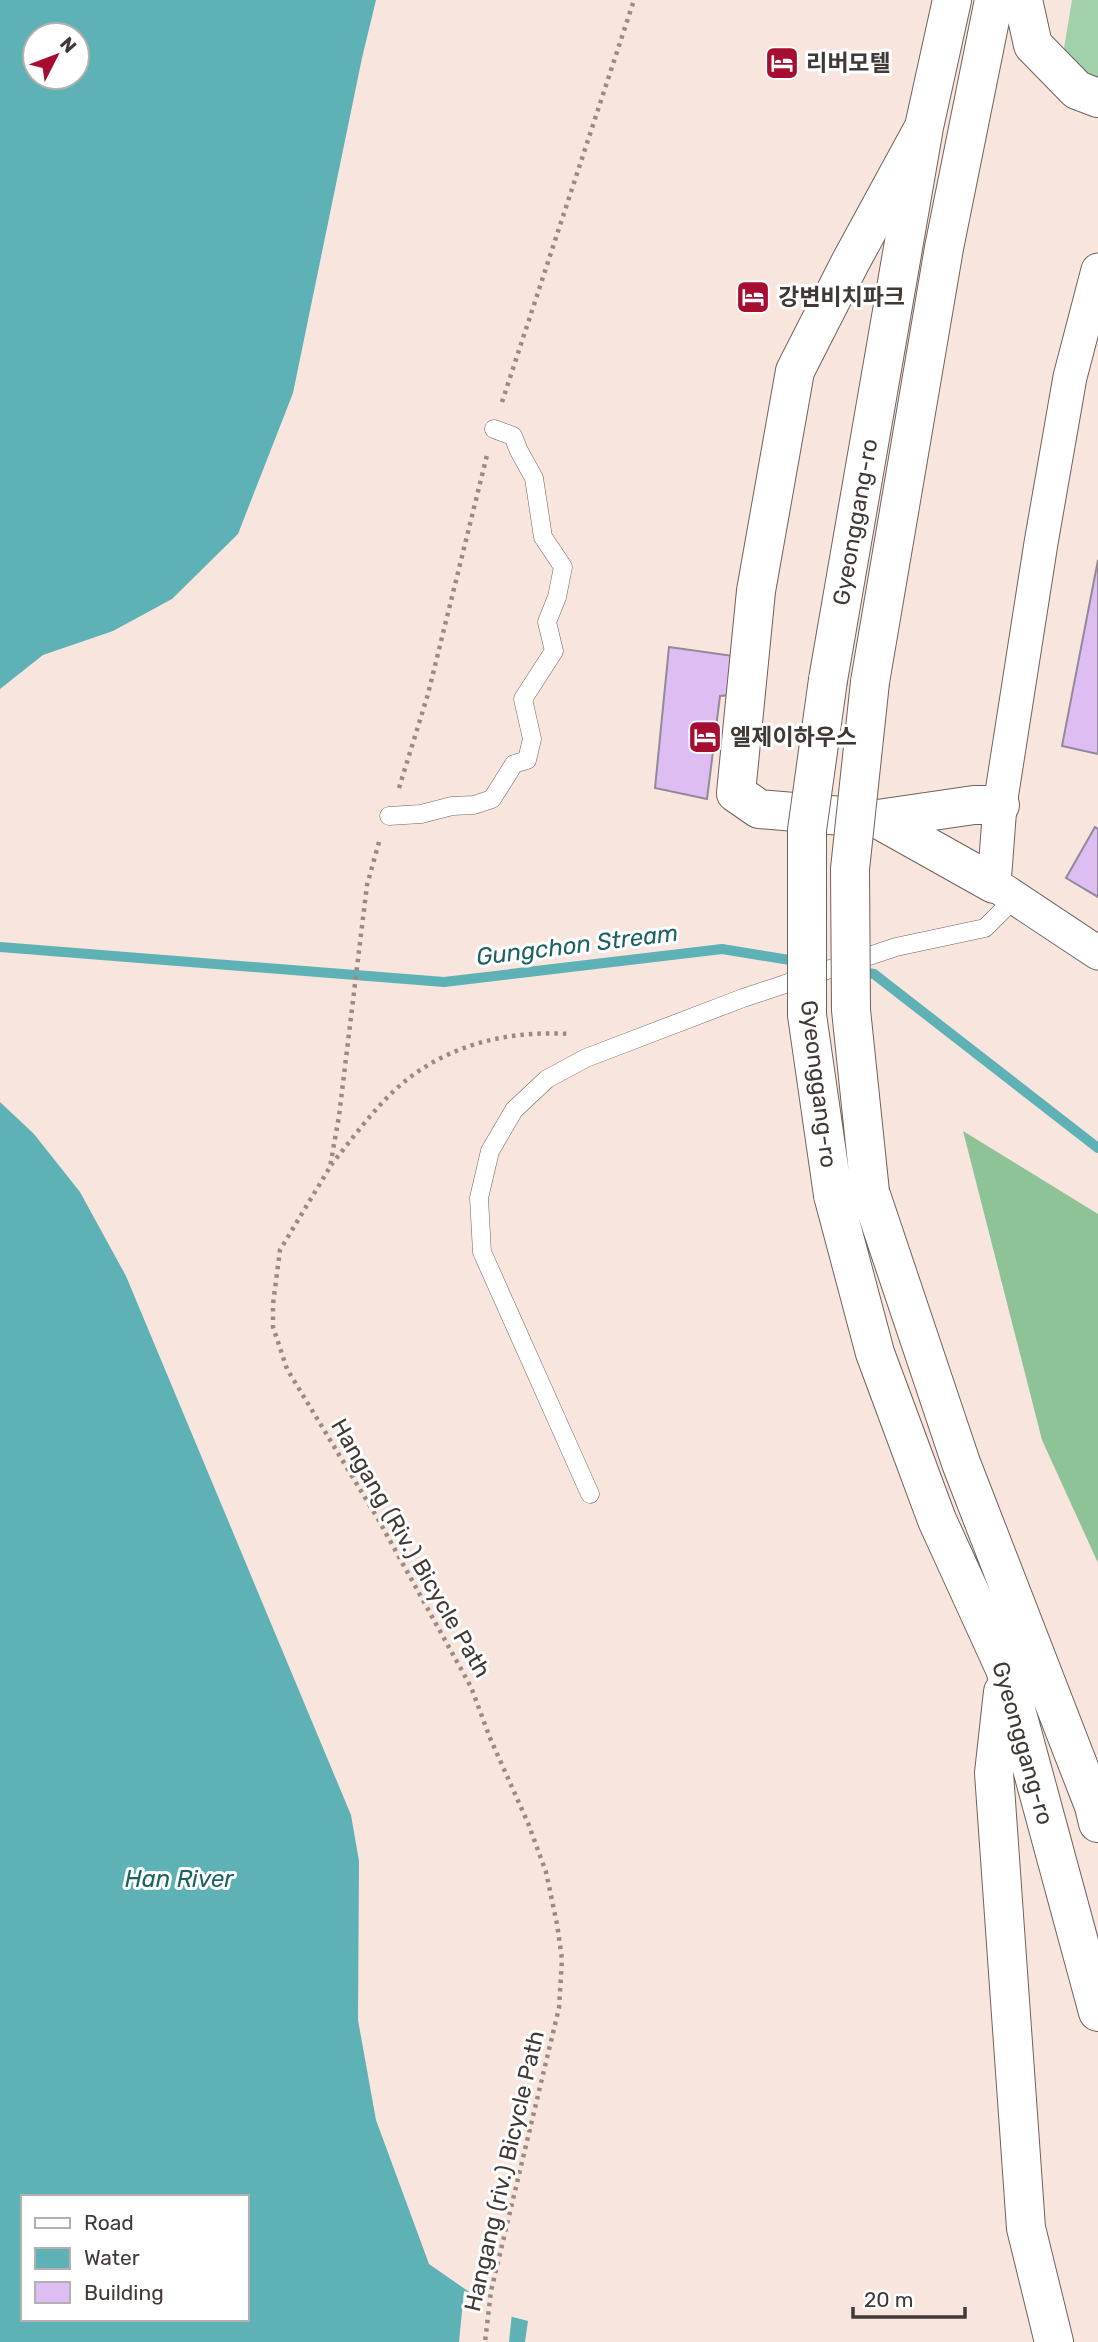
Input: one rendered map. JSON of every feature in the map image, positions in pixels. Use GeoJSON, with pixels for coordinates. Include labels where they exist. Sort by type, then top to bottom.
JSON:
{"type":"FeatureCollection","features":[{"type":"Feature","properties":{"kind":"main road","name":"Gyeonggang-ro"},"geometry":{"type":"LineString","coordinates":[[952,0],[924,127],[828,680],[807,830],[807,1015],[852,1194],[875,1353],[937,1520],[1005,1670],[1098,2012]]}},
{"type":"Feature","properties":{"kind":"main road","name":"Gyeonggang-ro"},"geometry":{"type":"LineString","coordinates":[[994,0],[944,248],[870,682],[850,869],[852,1194],[961,1462],[1094,1806],[1098,1823]]}},
{"type":"Feature","properties":{"kind":"main road"},"geometry":{"type":"LineString","coordinates":[[1023,0],[1033,45],[1077,90],[1098,98]]}},
{"type":"Feature","properties":{"kind":"main road"},"geometry":{"type":"LineString","coordinates":[[924,127],[850,261],[795,371],[756,591],[736,793],[759,809],[878,819],[974,805],[1000,805]]}},
{"type":"Feature","properties":{"kind":"main road"},"geometry":{"type":"LineString","coordinates":[[878,819],[1004,891]]}},
{"type":"Feature","properties":{"kind":"main road"},"geometry":{"type":"LineString","coordinates":[[1005,1670],[994,1773],[1024,2200],[1027,2228],[1054,2342]]}},
{"type":"Feature","properties":{"kind":"street"},"geometry":{"type":"LineString","coordinates":[[1098,270],[1070,377],[1000,805],[1004,891],[1098,953]]}},
{"type":"Feature","properties":{"kind":"lane"},"geometry":{"type":"LineString","coordinates":[[389,816],[421,814],[452,806],[474,805],[492,799],[514,764],[527,760],[532,739],[523,699],[554,651],[547,622],[557,597],[563,567],[542,537],[534,478],[513,436],[494,429]]}},
{"type":"Feature","properties":{"kind":"lane"},"geometry":{"type":"LineString","coordinates":[[590,1494],[482,1252],[478,1198],[490,1151],[514,1110],[547,1079],[586,1058],[743,998],[896,947],[985,928],[1004,891]]}},
{"type":"Feature","properties":{"kind":"path"},"geometry":{"type":"LineString","coordinates":[[330,1167],[339,1116],[368,885]]}},
{"type":"Feature","properties":{"kind":"path"},"geometry":{"type":"LineString","coordinates":[[330,1167],[398,1087],[436,1060],[468,1045],[508,1035],[546,1032],[572,1034]]}},
{"type":"Feature","properties":{"kind":"path","name":"Hangang (riv.) Bicycle Path"},"geometry":{"type":"LineString","coordinates":[[330,1167],[280,1251],[273,1304],[274,1328],[280,1352],[287,1369],[384,1530],[471,1687],[546,1872],[562,1958],[559,2008],[491,2291],[485,2342]]}},
{"type":"Feature","properties":{"kind":"green space"},"geometry":{"type":"Polygon","coordinates":[[[1072,0],[1098,0],[1098,90],[1061,66],[1072,0]]]}},
{"type":"Feature","properties":{"kind":"green space"},"geometry":{"type":"Polygon","coordinates":[[[963,1131],[1098,1214],[1098,1563],[1042,1440],[963,1131]]]}},
{"type":"Feature","properties":{"kind":"water"},"geometry":{"type":"Polygon","coordinates":[[[0,0],[376,0],[293,393],[238,534],[172,599],[113,631],[43,655],[0,689],[0,0]]]}},
{"type":"Feature","properties":{"kind":"water","name":"Han River"},"geometry":{"type":"Polygon","coordinates":[[[0,1102],[34,1134],[80,1192],[126,1276],[351,1815],[359,1861],[358,2020],[376,2120],[429,2264],[501,2314],[528,2321],[525,2342],[0,2342],[0,1102]]]}},
{"type":"Feature","properties":{"kind":"pier"},"geometry":{"type":"Polygon","coordinates":[[[464,2291],[481,2296],[512,2313],[509,2342],[459,2342],[464,2291]]]}},
{"type":"Feature","properties":{"kind":"building"},"geometry":{"type":"Polygon","coordinates":[[[1098,560],[1098,754],[1062,746],[1098,560]]]}},
{"type":"Feature","properties":{"kind":"building"},"geometry":{"type":"Polygon","coordinates":[[[669,647],[748,658],[744,694],[720,696],[707,799],[655,788],[669,647]]]}},
{"type":"Feature","properties":{"kind":"building"},"geometry":{"type":"Polygon","coordinates":[[[1095,827],[1098,829],[1098,897],[1066,878],[1095,827]]]}},
{"type":"Feature","properties":{"kind":"waterway","name":"Gungchon Stream"},"geometry":{"type":"LineString","coordinates":[[0,947],[444,982],[722,949],[802,962]]}},
{"type":"Feature","properties":{"kind":"waterway","name":"Gungchon Stream"},"geometry":{"type":"LineString","coordinates":[[856,971],[874,974],[1098,1148]]}},
{"type":"Feature","properties":{"kind":"place","name":"리버모텔"},"geometry":{"type":"Point","coordinates":[782,63]}},
{"type":"Feature","properties":{"kind":"place","name":"강변비치파크"},"geometry":{"type":"Point","coordinates":[753,297]}},
{"type":"Feature","properties":{"kind":"place","name":"엘제이하우스"},"geometry":{"type":"Point","coordinates":[705,737]}}]}
